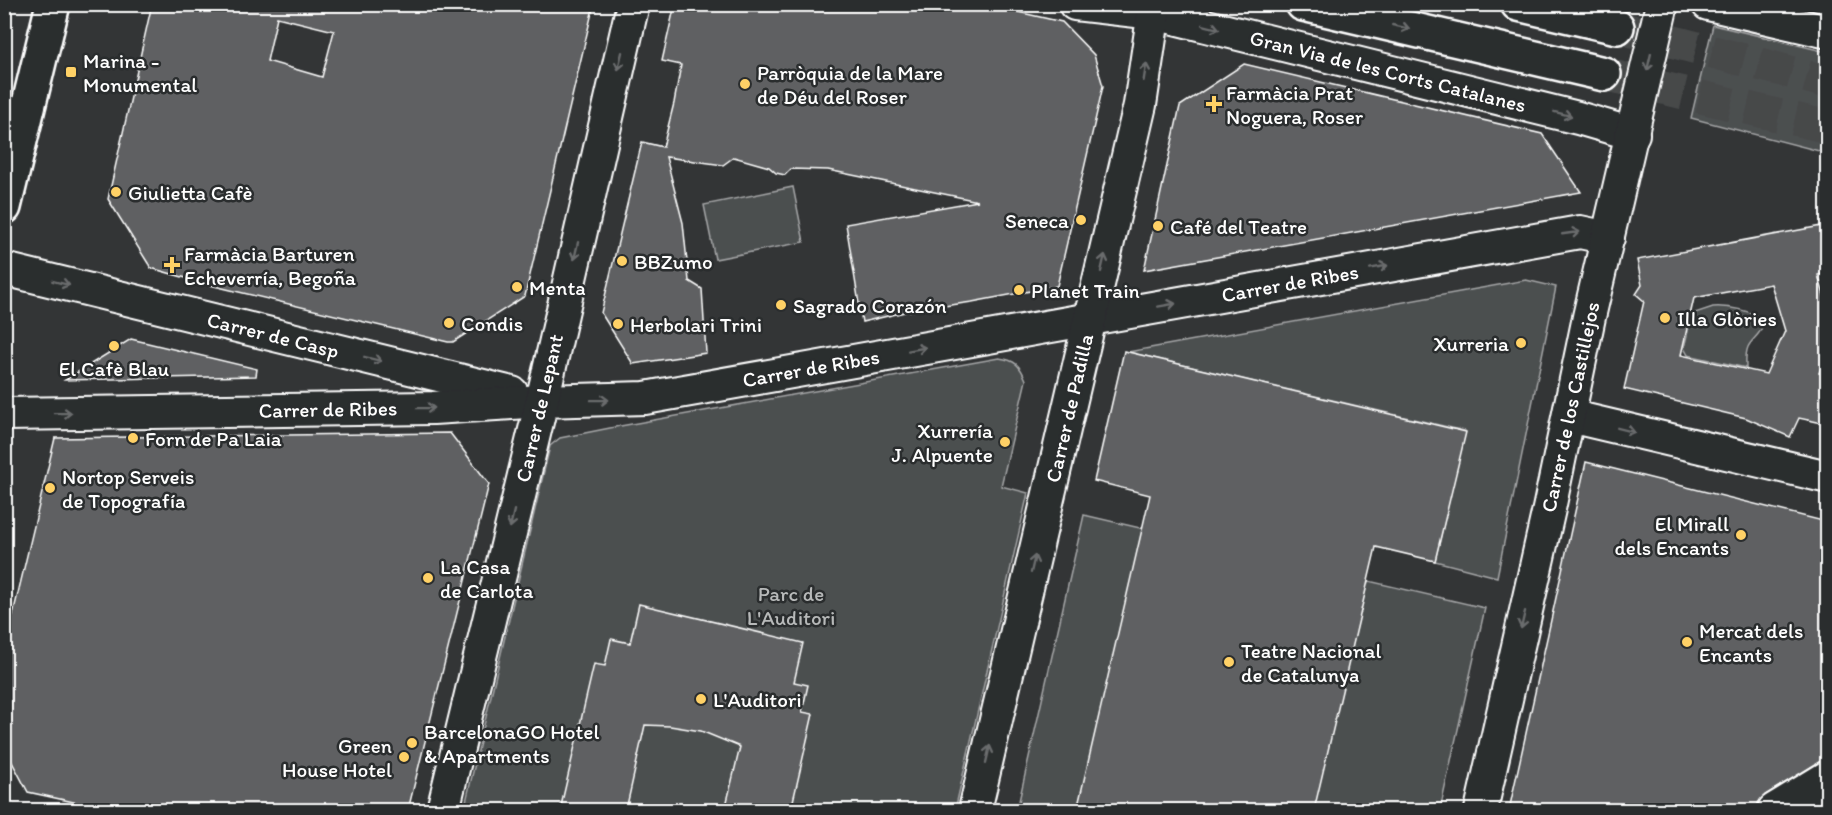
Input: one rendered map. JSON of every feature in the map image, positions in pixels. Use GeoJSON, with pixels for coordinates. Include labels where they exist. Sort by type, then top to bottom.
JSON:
{"type":"FeatureCollection","features":[{"type":"Feature","properties":{"kind":"main road"},"geometry":{"type":"LineString","coordinates":[[4,207],[53,4]]}},
{"type":"Feature","properties":{"kind":"main road","name":"Gran Via de les Corts Catalanes"},"geometry":{"type":"LineString","coordinates":[[1303,4],[1604,74]]}},
{"type":"Feature","properties":{"kind":"main road"},"geometry":{"type":"LineString","coordinates":[[1518,4],[1617,27]]}},
{"type":"Feature","properties":{"kind":"street","name":"Carrer de Lepant"},"geometry":{"type":"LineString","coordinates":[[443,810],[542,401],[633,4]]}},
{"type":"Feature","properties":{"kind":"street","name":"Gran Via de les Corts Catalanes"},"geometry":{"type":"LineString","coordinates":[[1075,4],[1151,7],[1633,134]]}},
{"type":"Feature","properties":{"kind":"street","name":"Carrer de los Castillejos"},"geometry":{"type":"LineString","coordinates":[[1481,810],[1589,317],[1662,4]]}},
{"type":"Feature","properties":{"kind":"street"},"geometry":{"type":"LineString","coordinates":[[1708,4],[1827,32]]}},
{"type":"Feature","properties":{"kind":"street","name":"Carrer de Padilla"},"geometry":{"type":"LineString","coordinates":[[975,810],[1088,319],[1101,275],[1140,105],[1151,7]]}},
{"type":"Feature","properties":{"kind":"street","name":"Carrer de Ribes"},"geometry":{"type":"LineString","coordinates":[[4,414],[433,408],[542,401],[645,398],[1580,232],[1608,238]]}},
{"type":"Feature","properties":{"kind":"street","name":"Carrer de Casp"},"geometry":{"type":"LineString","coordinates":[[4,269],[542,401]]}},
{"type":"Feature","properties":{"kind":"street"},"geometry":{"type":"LineString","coordinates":[[1569,416],[1827,477]]}},
{"type":"Feature","properties":{"kind":"street"},"geometry":{"type":"LineString","coordinates":[[1774,810],[1827,777]]}},
{"type":"Feature","properties":{"kind":"green space"},"geometry":{"type":"Polygon","coordinates":[[[1713,25],[1827,52],[1827,153],[1691,118],[1713,25]]]}},
{"type":"Feature","properties":{"kind":"green space"},"geometry":{"type":"Polygon","coordinates":[[[793,187],[804,242],[715,259],[704,205],[793,187]]]}},
{"type":"Feature","properties":{"kind":"green space"},"geometry":{"type":"Polygon","coordinates":[[[1526,280],[1556,287],[1497,577],[1435,561],[1465,431],[1128,352],[1526,280]]]}},
{"type":"Feature","properties":{"kind":"green space"},"geometry":{"type":"Polygon","coordinates":[[[1713,307],[1739,309],[1762,320],[1760,332],[1747,350],[1746,368],[1688,355],[1684,348],[1692,314],[1713,307]]]}},
{"type":"Feature","properties":{"kind":"green space","name":"Parc de L'Auditori"},"geometry":{"type":"Polygon","coordinates":[[[999,358],[1016,364],[1026,380],[1001,486],[1028,493],[955,810],[464,810],[550,446],[560,438],[615,427],[999,358]]]}},
{"type":"Feature","properties":{"kind":"green space"},"geometry":{"type":"Polygon","coordinates":[[[1084,515],[1485,608],[1440,810],[1017,810],[1084,515]]]}},
{"type":"Feature","properties":{"kind":"building"},"geometry":{"type":"Polygon","coordinates":[[[152,4],[594,4],[525,296],[453,342],[214,286],[151,268],[108,199],[152,4]],[[277,17],[267,61],[322,77],[334,31],[277,17]]]}},
{"type":"Feature","properties":{"kind":"building"},"geometry":{"type":"Polygon","coordinates":[[[675,4],[983,4],[1062,22],[1094,55],[1103,86],[1057,286],[909,311],[862,322],[846,224],[978,201],[828,170],[791,169],[785,175],[776,173],[769,167],[734,157],[723,165],[666,157],[683,223],[689,281],[702,289],[706,353],[633,364],[601,313],[642,142],[663,147],[674,103],[681,65],[662,61],[675,4]]]}},
{"type":"Feature","properties":{"kind":"building"},"geometry":{"type":"Polygon","coordinates":[[[1244,64],[1542,134],[1581,192],[1144,270],[1180,106],[1244,64]]]}},
{"type":"Feature","properties":{"kind":"building","name":"Illa Glòries"},"geometry":{"type":"Polygon","coordinates":[[[1827,225],[1827,273],[1818,275],[1827,305],[1827,353],[1819,373],[1827,376],[1827,424],[1799,418],[1790,437],[1746,418],[1624,389],[1644,301],[1636,294],[1642,285],[1637,260],[1827,225]],[[1771,284],[1694,298],[1681,355],[1766,374],[1785,331],[1771,284]]]}},
{"type":"Feature","properties":{"kind":"building"},"geometry":{"type":"Polygon","coordinates":[[[131,339],[257,369],[256,376],[65,380],[131,339]]]}},
{"type":"Feature","properties":{"kind":"building"},"geometry":{"type":"Polygon","coordinates":[[[1124,351],[1466,432],[1435,561],[1376,547],[1314,810],[1077,810],[1150,495],[1094,481],[1124,351]]]}},
{"type":"Feature","properties":{"kind":"building"},"geometry":{"type":"Polygon","coordinates":[[[450,433],[489,484],[408,810],[110,810],[28,792],[4,747],[4,652],[55,438],[450,433]]]}},
{"type":"Feature","properties":{"kind":"building","name":"Mercat dels Encants"},"geometry":{"type":"Polygon","coordinates":[[[1586,462],[1827,522],[1827,759],[1765,795],[1757,806],[1749,810],[1509,810],[1586,462]]]}},
{"type":"Feature","properties":{"kind":"building","name":"L'Auditori"},"geometry":{"type":"Polygon","coordinates":[[[639,604],[803,643],[794,682],[808,685],[802,712],[813,714],[791,810],[725,810],[740,747],[701,731],[645,725],[626,810],[571,810],[572,808],[561,806],[594,664],[605,666],[611,639],[630,643],[639,604]]]}},
{"type":"Feature","properties":{"kind":"tunnel"},"geometry":{"type":"LineString","coordinates":[[1617,27],[1828,82]]}},
{"type":"Feature","properties":{"kind":"tunnel"},"geometry":{"type":"LineString","coordinates":[[1604,74],[1828,127]]}},
{"type":"Feature","properties":{"kind":"place","name":"Marina - Monumental"},"geometry":{"type":"Point","coordinates":[71,72]}},
{"type":"Feature","properties":{"kind":"place","name":"Parròquia de la Mare de Déu del Roser"},"geometry":{"type":"Point","coordinates":[745,84]}},
{"type":"Feature","properties":{"kind":"place","name":"Farmàcia Prat Noguera, Roser"},"geometry":{"type":"Point","coordinates":[1214,104]}},
{"type":"Feature","properties":{"kind":"place","name":"Giulietta Cafè"},"geometry":{"type":"Point","coordinates":[116,192]}},
{"type":"Feature","properties":{"kind":"place","name":"Seneca"},"geometry":{"type":"Point","coordinates":[1081,220]}},
{"type":"Feature","properties":{"kind":"place","name":"Café del Teatre"},"geometry":{"type":"Point","coordinates":[1158,226]}},
{"type":"Feature","properties":{"kind":"place","name":"BBZumo"},"geometry":{"type":"Point","coordinates":[622,261]}},
{"type":"Feature","properties":{"kind":"place","name":"Farmàcia Barturen Echeverría, Begoña"},"geometry":{"type":"Point","coordinates":[172,265]}},
{"type":"Feature","properties":{"kind":"place","name":"Menta"},"geometry":{"type":"Point","coordinates":[517,287]}},
{"type":"Feature","properties":{"kind":"place","name":"Planet Train"},"geometry":{"type":"Point","coordinates":[1019,290]}},
{"type":"Feature","properties":{"kind":"place","name":"Sagrado Corazón"},"geometry":{"type":"Point","coordinates":[781,305]}},
{"type":"Feature","properties":{"kind":"place","name":"Illa Glòries"},"geometry":{"type":"Point","coordinates":[1665,318]}},
{"type":"Feature","properties":{"kind":"place","name":"Condis"},"geometry":{"type":"Point","coordinates":[449,323]}},
{"type":"Feature","properties":{"kind":"place","name":"Herbolari Trini"},"geometry":{"type":"Point","coordinates":[618,324]}},
{"type":"Feature","properties":{"kind":"place","name":"Xurreria"},"geometry":{"type":"Point","coordinates":[1521,343]}},
{"type":"Feature","properties":{"kind":"place","name":"El Cafè Blau"},"geometry":{"type":"Point","coordinates":[114,346]}},
{"type":"Feature","properties":{"kind":"place","name":"Forn de Pa Laia"},"geometry":{"type":"Point","coordinates":[133,438]}},
{"type":"Feature","properties":{"kind":"place","name":"Xurrería J. Alpuente"},"geometry":{"type":"Point","coordinates":[1005,442]}},
{"type":"Feature","properties":{"kind":"place","name":"Nortop Serveis de Topografía"},"geometry":{"type":"Point","coordinates":[50,488]}},
{"type":"Feature","properties":{"kind":"place","name":"El Mirall dels Encants"},"geometry":{"type":"Point","coordinates":[1741,535]}},
{"type":"Feature","properties":{"kind":"place","name":"La Casa de Carlota"},"geometry":{"type":"Point","coordinates":[428,578]}},
{"type":"Feature","properties":{"kind":"place","name":"Mercat dels Encants"},"geometry":{"type":"Point","coordinates":[1687,642]}},
{"type":"Feature","properties":{"kind":"place","name":"Teatre Nacional de Catalunya"},"geometry":{"type":"Point","coordinates":[1229,662]}},
{"type":"Feature","properties":{"kind":"place","name":"L'Auditori"},"geometry":{"type":"Point","coordinates":[701,699]}},
{"type":"Feature","properties":{"kind":"place","name":"BarcelonaGO Hotel & Apartments"},"geometry":{"type":"Point","coordinates":[412,743]}},
{"type":"Feature","properties":{"kind":"place","name":"Green House Hotel"},"geometry":{"type":"Point","coordinates":[404,757]}}]}
